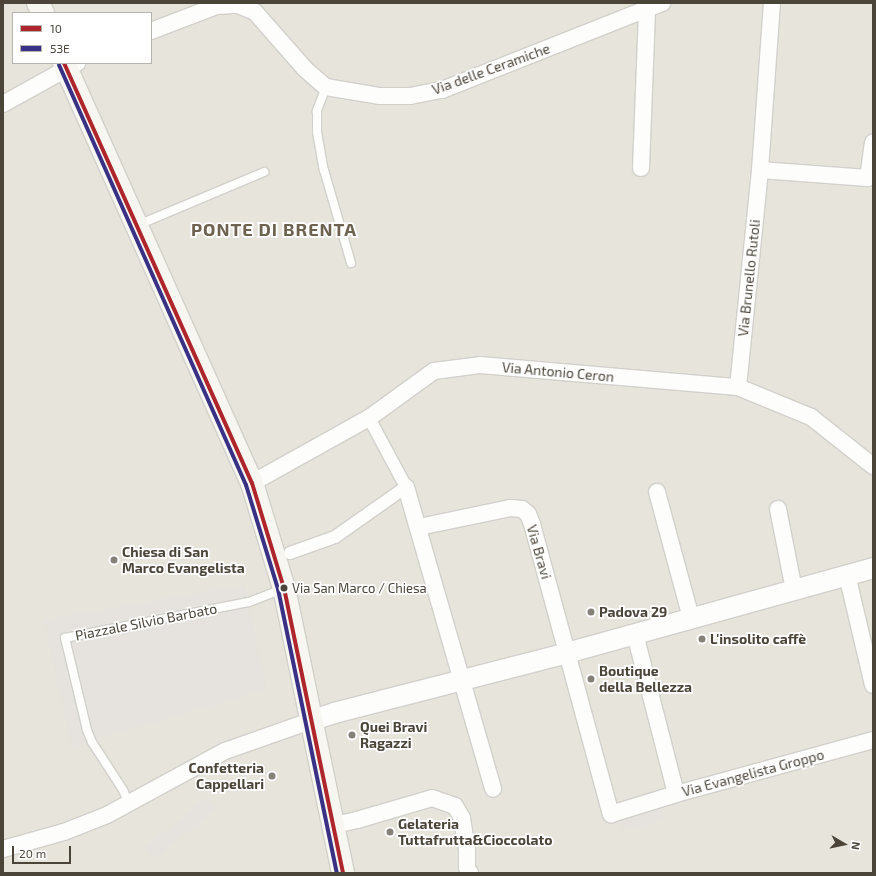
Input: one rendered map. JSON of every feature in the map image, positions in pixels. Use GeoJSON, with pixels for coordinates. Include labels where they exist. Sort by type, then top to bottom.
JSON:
{"type":"FeatureCollection","features":[{"type":"Feature","properties":{"kind":"main road"},"geometry":{"type":"LineString","coordinates":[[38,3],[42,12]]}},
{"type":"Feature","properties":{"kind":"main road"},"geometry":{"type":"LineString","coordinates":[[70,65],[138,225],[252,483],[284,588],[313,720],[343,873]]}},
{"type":"Feature","properties":{"kind":"street","name":"Via delle Ceramiche"},"geometry":{"type":"LineString","coordinates":[[326,87],[380,96],[410,96],[442,90],[662,3]]}},
{"type":"Feature","properties":{"kind":"street","name":"Via Brunello Rutoli"},"geometry":{"type":"LineString","coordinates":[[738,387],[760,170],[772,3]]}},
{"type":"Feature","properties":{"kind":"street"},"geometry":{"type":"LineString","coordinates":[[152,31],[216,6],[238,5],[255,12],[305,69],[326,87]]}},
{"type":"Feature","properties":{"kind":"street"},"geometry":{"type":"LineString","coordinates":[[641,168],[647,9]]}},
{"type":"Feature","properties":{"kind":"street"},"geometry":{"type":"LineString","coordinates":[[3,104],[70,65]]}},
{"type":"Feature","properties":{"kind":"street"},"geometry":{"type":"LineString","coordinates":[[760,170],[868,178],[873,142]]}},
{"type":"Feature","properties":{"kind":"street","name":"Via Antonio Ceron"},"geometry":{"type":"LineString","coordinates":[[252,483],[369,418],[434,371],[480,365],[738,387],[811,417],[870,459]]}},
{"type":"Feature","properties":{"kind":"street"},"geometry":{"type":"LineString","coordinates":[[369,418],[406,486],[493,789]]}},
{"type":"Feature","properties":{"kind":"street"},"geometry":{"type":"LineString","coordinates":[[290,553],[335,538],[406,486]]}},
{"type":"Feature","properties":{"kind":"street"},"geometry":{"type":"LineString","coordinates":[[657,492],[691,618]]}},
{"type":"Feature","properties":{"kind":"street","name":"Via Bravi"},"geometry":{"type":"LineString","coordinates":[[418,527],[511,508],[522,509],[528,514],[611,814],[676,794]]}},
{"type":"Feature","properties":{"kind":"street"},"geometry":{"type":"LineString","coordinates":[[778,509],[794,590]]}},
{"type":"Feature","properties":{"kind":"street"},"geometry":{"type":"LineString","coordinates":[[3,849],[64,832],[107,815],[225,751],[334,713],[462,681],[873,568]]}},
{"type":"Feature","properties":{"kind":"street"},"geometry":{"type":"LineString","coordinates":[[847,575],[873,685]]}},
{"type":"Feature","properties":{"kind":"street","name":"Via Evangelista Groppo"},"geometry":{"type":"LineString","coordinates":[[635,634],[676,794],[873,740]]}},
{"type":"Feature","properties":{"kind":"street"},"geometry":{"type":"LineString","coordinates":[[334,825],[358,820],[432,798],[455,806],[462,818],[467,850],[467,868],[470,873]]}},
{"type":"Feature","properties":{"kind":"lane"},"geometry":{"type":"LineString","coordinates":[[326,87],[317,111],[317,132],[324,170],[351,263]]}},
{"type":"Feature","properties":{"kind":"lane"},"geometry":{"type":"LineString","coordinates":[[138,225],[264,172]]}},
{"type":"Feature","properties":{"kind":"lane","name":"Piazzale Silvio Barbato"},"geometry":{"type":"LineString","coordinates":[[129,804],[123,790],[89,736],[65,638],[249,602],[284,588]]}},
{"type":"Feature","properties":{"kind":"shaded area"},"geometry":{"type":"Polygon","coordinates":[[[3,3],[873,3],[873,873],[3,873],[3,3]]]}},
{"type":"Feature","properties":{"kind":"shaded area"},"geometry":{"type":"Polygon","coordinates":[[[245,585],[267,689],[71,747],[43,620],[245,585]]]}},
{"type":"Feature","properties":{"kind":"shaded area"},"geometry":{"type":"Polygon","coordinates":[[[208,797],[217,808],[154,859],[145,848],[208,797]]]}},
{"type":"Feature","properties":{"kind":"shaded area"},"geometry":{"type":"Polygon","coordinates":[[[661,808],[664,821],[621,831],[618,818],[661,808]]]}},
{"type":"Feature","properties":{"kind":"transit line","name":"10"},"geometry":{"type":"LineString","coordinates":[[64,64],[252,483],[284,588],[343,873]]}},
{"type":"Feature","properties":{"kind":"transit line","name":"53E"},"geometry":{"type":"LineString","coordinates":[[59,65],[246,485],[278,589],[337,873]]}},
{"type":"Feature","properties":{"kind":"place","name":"Chiesa di San Marco Evangelista"},"geometry":{"type":"Point","coordinates":[114,560]}},
{"type":"Feature","properties":{"kind":"place","name":"Via San Marco / Chiesa"},"geometry":{"type":"Point","coordinates":[284,588]}},
{"type":"Feature","properties":{"kind":"place","name":"Padova 29"},"geometry":{"type":"Point","coordinates":[591,612]}},
{"type":"Feature","properties":{"kind":"place","name":"L'insolito caffè"},"geometry":{"type":"Point","coordinates":[702,639]}},
{"type":"Feature","properties":{"kind":"place","name":"Boutique della Bellezza"},"geometry":{"type":"Point","coordinates":[591,679]}},
{"type":"Feature","properties":{"kind":"place","name":"Quei Bravi Ragazzi"},"geometry":{"type":"Point","coordinates":[352,735]}},
{"type":"Feature","properties":{"kind":"place","name":"Confetteria Cappellari"},"geometry":{"type":"Point","coordinates":[272,776]}},
{"type":"Feature","properties":{"kind":"place","name":"Gelateria Tuttafrutta&Cioccolato"},"geometry":{"type":"Point","coordinates":[390,832]}},
{"type":"Feature","properties":{"kind":"district","name":"PONTE DI BRENTA"},"geometry":{"type":"Point","coordinates":[274,229]}}]}
